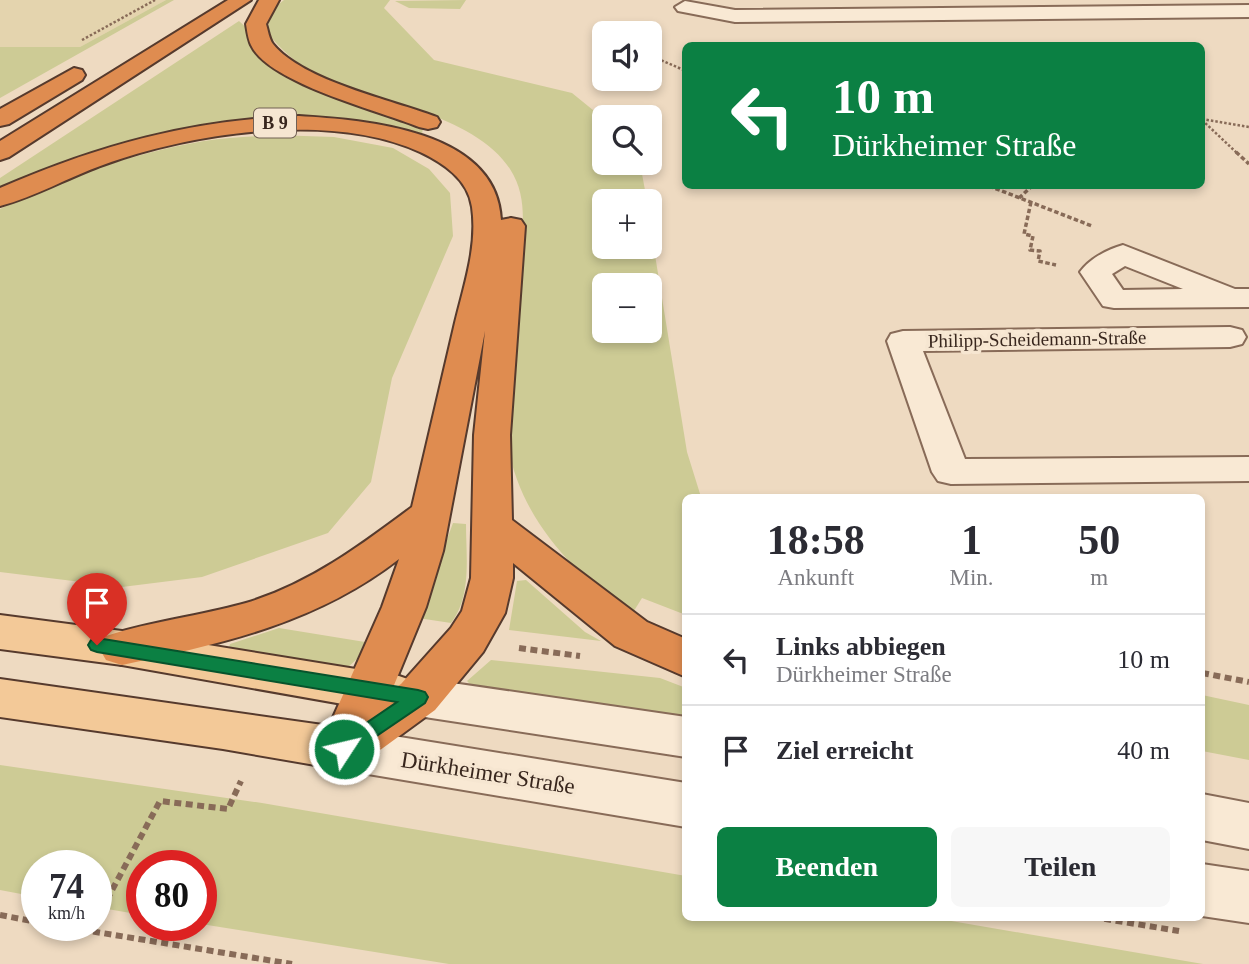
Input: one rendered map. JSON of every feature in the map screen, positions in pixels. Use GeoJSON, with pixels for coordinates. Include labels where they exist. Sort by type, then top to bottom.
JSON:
{"type":"FeatureCollection","features":[{"type":"Feature","properties":{"kind":"highway"},"geometry":{"type":"LineString","coordinates":[[0,152],[241,0]]}},
{"type":"Feature","properties":{"kind":"highway"},"geometry":{"type":"LineString","coordinates":[[269,0],[256,20],[254,35],[264,50],[292,70],[435,126],[470,144],[502,177],[511,209],[511,244],[492,435],[492,578],[483,613],[467,640],[418,697],[344,749]]}},
{"type":"Feature","properties":{"kind":"highway"},"geometry":{"type":"LineString","coordinates":[[0,119],[94,62]]}},
{"type":"Feature","properties":{"kind":"highway","name":"B 9"},"geometry":{"type":"LineString","coordinates":[[0,198],[46,177],[121,150],[178,135],[273,123],[347,126],[421,142],[452,159],[470,175],[483,194],[487,215],[486,251],[432,512],[404,607],[344,749]]}},
{"type":"Feature","properties":{"kind":"highway"},"geometry":{"type":"LineString","coordinates":[[122,648],[214,628],[280,608],[325,588],[354,571],[432,512]]}},
{"type":"Feature","properties":{"kind":"highway"},"geometry":{"type":"LineString","coordinates":[[492,525],[631,634],[682,657]]}},
{"type":"Feature","properties":{"kind":"main road"},"geometry":{"type":"LineString","coordinates":[[0,632],[122,648],[418,697]]}},
{"type":"Feature","properties":{"kind":"main road","name":"Dürkheimer Straße"},"geometry":{"type":"LineString","coordinates":[[0,698],[344,749]]}},
{"type":"Feature","properties":{"kind":"street"},"geometry":{"type":"LineString","coordinates":[[1101,0],[1130,6]]}},
{"type":"Feature","properties":{"kind":"street"},"geometry":{"type":"LineString","coordinates":[[685,8],[736,16],[753,8],[1130,6],[1249,11]]}},
{"type":"Feature","properties":{"kind":"street"},"geometry":{"type":"LineString","coordinates":[[1095,272],[1123,254],[1236,321]]}},
{"type":"Feature","properties":{"kind":"street","name":"Philipp-Scheidemann-Straße"},"geometry":{"type":"LineString","coordinates":[[1095,272],[1114,299],[1236,321]]}},
{"type":"Feature","properties":{"kind":"street","name":"Philipp-Scheidemann-Straße"},"geometry":{"type":"LineString","coordinates":[[1236,321],[903,341],[951,472],[1249,469]]}},
{"type":"Feature","properties":{"kind":"street"},"geometry":{"type":"LineString","coordinates":[[418,697],[682,736]]}},
{"type":"Feature","properties":{"kind":"street","name":"Dürkheimer Straße"},"geometry":{"type":"LineString","coordinates":[[344,749],[682,804]]}},
{"type":"Feature","properties":{"kind":"street"},"geometry":{"type":"LineString","coordinates":[[1205,818],[1249,825]]}},
{"type":"Feature","properties":{"kind":"street"},"geometry":{"type":"LineString","coordinates":[[1205,908],[1249,897]]}},
{"type":"Feature","properties":{"kind":"path"},"geometry":{"type":"LineString","coordinates":[[662,61],[682,69]]}},
{"type":"Feature","properties":{"kind":"path"},"geometry":{"type":"LineString","coordinates":[[1205,120],[1249,127]]}},
{"type":"Feature","properties":{"kind":"path"},"geometry":{"type":"LineString","coordinates":[[1205,123],[1249,164]]}},
{"type":"Feature","properties":{"kind":"path"},"geometry":{"type":"LineString","coordinates":[[996,189],[1107,232],[1123,254]]}},
{"type":"Feature","properties":{"kind":"path"},"geometry":{"type":"LineString","coordinates":[[1019,198],[1029,189]]}},
{"type":"Feature","properties":{"kind":"path"},"geometry":{"type":"LineString","coordinates":[[1031,202],[1024,234],[1033,236],[1030,250],[1040,251],[1038,261],[1095,272]]}},
{"type":"Feature","properties":{"kind":"path"},"geometry":{"type":"LineString","coordinates":[[1205,674],[1249,682]]}},
{"type":"Feature","properties":{"kind":"path"},"geometry":{"type":"LineString","coordinates":[[112,890],[160,801],[228,809],[242,778]]}},
{"type":"Feature","properties":{"kind":"path"},"geometry":{"type":"LineString","coordinates":[[0,915],[21,919]]}},
{"type":"Feature","properties":{"kind":"path"},"geometry":{"type":"LineString","coordinates":[[112,933],[292,964]]}},
{"type":"Feature","properties":{"kind":"shaded area"},"geometry":{"type":"Polygon","coordinates":[[[0,0],[166,0],[80,47],[0,47],[0,0]]]}},
{"type":"Feature","properties":{"kind":"shaded area"},"geometry":{"type":"Polygon","coordinates":[[[166,0],[174,0],[0,98],[0,47],[80,47],[166,0]]]}},
{"type":"Feature","properties":{"kind":"shaded area"},"geometry":{"type":"Polygon","coordinates":[[[284,0],[390,0],[384,8],[434,60],[572,93],[592,109],[592,175],[642,175],[645,189],[592,189],[592,259],[656,259],[658,273],[592,273],[592,343],[662,343],[662,298],[687,452],[700,494],[682,494],[682,613],[642,598],[632,614],[609,597],[587,579],[548,536],[520,488],[511,461],[506,432],[523,227],[520,191],[510,169],[494,150],[472,135],[419,110],[313,72],[283,50],[268,34],[269,12],[284,0]]]}},
{"type":"Feature","properties":{"kind":"shaded area"},"geometry":{"type":"Polygon","coordinates":[[[466,0],[460,9],[409,8],[395,1],[466,0]]]}},
{"type":"Feature","properties":{"kind":"shaded area"},"geometry":{"type":"Polygon","coordinates":[[[239,21],[292,70],[424,120],[421,142],[347,126],[178,135],[0,198],[0,178],[239,21]]]}},
{"type":"Feature","properties":{"kind":"shaded area"},"geometry":{"type":"Polygon","coordinates":[[[274,135],[334,137],[393,148],[429,169],[450,193],[453,236],[392,378],[371,482],[328,533],[202,577],[122,587],[0,572],[0,209],[74,177],[125,159],[213,140],[274,135]]]}},
{"type":"Feature","properties":{"kind":"shaded area"},"geometry":{"type":"Polygon","coordinates":[[[453,523],[466,524],[465,588],[458,612],[451,623],[418,618],[453,523]]]}},
{"type":"Feature","properties":{"kind":"shaded area"},"geometry":{"type":"Polygon","coordinates":[[[526,580],[585,632],[601,641],[509,630],[517,581],[526,580]]]}},
{"type":"Feature","properties":{"kind":"shaded area"},"geometry":{"type":"Polygon","coordinates":[[[279,628],[365,642],[357,659],[347,668],[228,651],[230,644],[279,628]]]}},
{"type":"Feature","properties":{"kind":"shaded area"},"geometry":{"type":"Polygon","coordinates":[[[491,660],[660,678],[682,686],[682,716],[472,686],[467,681],[491,660]]]}},
{"type":"Feature","properties":{"kind":"shaded area"},"geometry":{"type":"Polygon","coordinates":[[[1205,696],[1249,705],[1249,760],[1205,752],[1205,696]]]}},
{"type":"Feature","properties":{"kind":"shaded area"},"geometry":{"type":"Polygon","coordinates":[[[0,765],[262,803],[682,875],[682,921],[951,921],[1203,964],[449,964],[217,927],[217,850],[126,850],[126,912],[112,910],[112,850],[21,850],[21,894],[0,890],[0,765]]]}},
{"type":"Feature","properties":{"kind":"route"},"geometry":{"type":"LineString","coordinates":[[97,645],[418,697],[344,749]]}}]}
